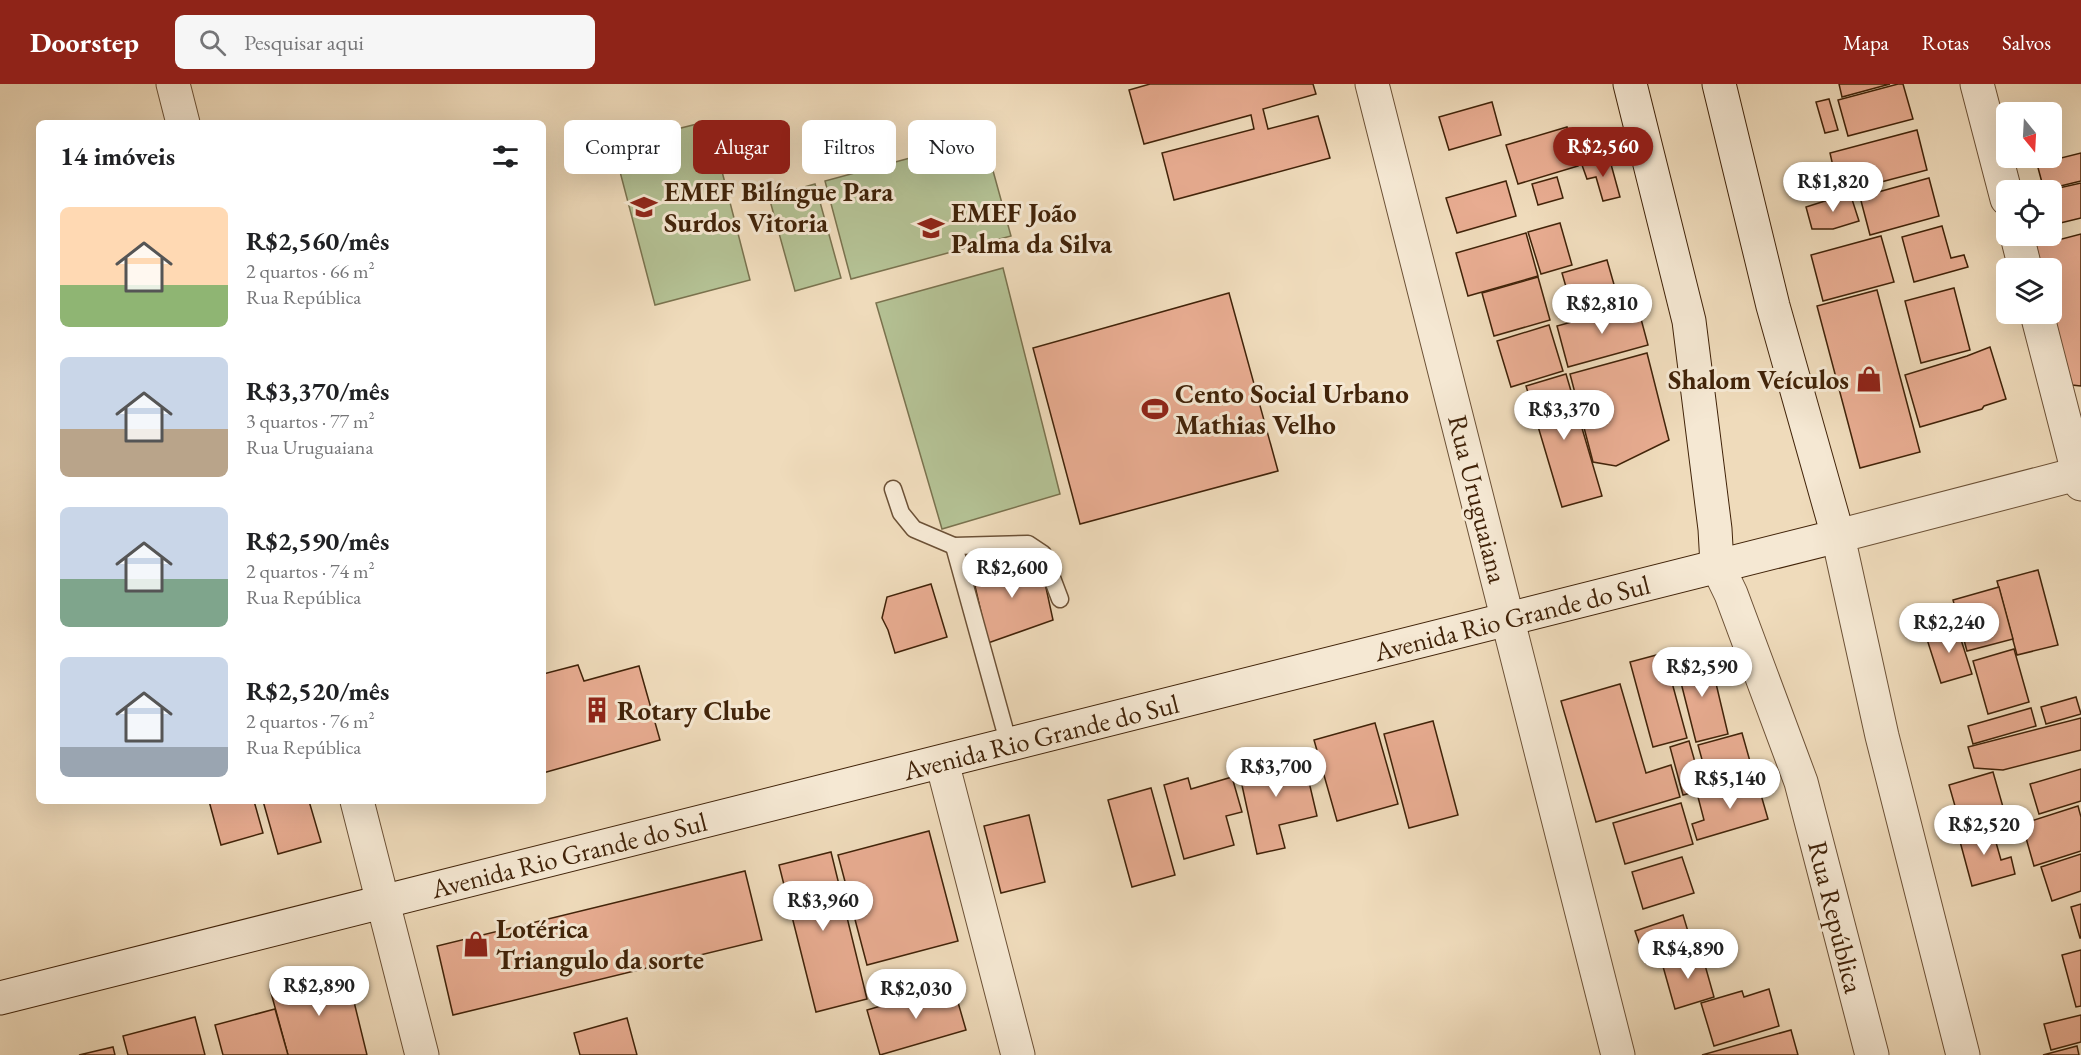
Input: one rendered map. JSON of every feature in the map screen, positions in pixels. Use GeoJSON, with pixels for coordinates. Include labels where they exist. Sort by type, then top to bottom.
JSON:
{"type":"FeatureCollection","features":[{"type":"Feature","properties":{"kind":"street"},"geometry":{"type":"LineString","coordinates":[[173,84],[182,120]]}},
{"type":"Feature","properties":{"kind":"street","name":"Rua Uruguaiana"},"geometry":{"type":"LineString","coordinates":[[1372,84],[1618,1055]]}},
{"type":"Feature","properties":{"kind":"street","name":"Rua República"},"geometry":{"type":"LineString","coordinates":[[1630,84],[1689,321],[1718,565],[1801,782],[1872,1055]]}},
{"type":"Feature","properties":{"kind":"street"},"geometry":{"type":"LineString","coordinates":[[1719,84],[1773,306],[1838,536],[1882,736],[1963,1055]]}},
{"type":"Feature","properties":{"kind":"street"},"geometry":{"type":"LineString","coordinates":[[1977,84],[2002,180]]}},
{"type":"Feature","properties":{"kind":"street"},"geometry":{"type":"LineString","coordinates":[[2040,324],[2080,477]]}},
{"type":"Feature","properties":{"kind":"street","name":"Avenida Rio Grande do Sul"},"geometry":{"type":"LineString","coordinates":[[0,998],[1509,620],[1718,565],[2080,477]]}},
{"type":"Feature","properties":{"kind":"street"},"geometry":{"type":"LineString","coordinates":[[942,762],[1018,1055]]}},
{"type":"Feature","properties":{"kind":"street"},"geometry":{"type":"LineString","coordinates":[[358,804],[422,1055]]}},
{"type":"Feature","properties":{"kind":"lane"},"geometry":{"type":"LineString","coordinates":[[892,489],[901,513],[915,529],[954,546],[1028,544],[1043,554],[1060,599]]}},
{"type":"Feature","properties":{"kind":"lane"},"geometry":{"type":"LineString","coordinates":[[954,546],[1009,745]]}},
{"type":"Feature","properties":{"kind":"green space"},"geometry":{"type":"Polygon","coordinates":[[[693,125],[693,174],[723,174],[750,280],[655,305],[621,174],[681,174],[681,128],[693,125]]]}},
{"type":"Feature","properties":{"kind":"green space"},"geometry":{"type":"Polygon","coordinates":[[[908,159],[908,174],[994,174],[1011,236],[851,279],[825,181],[851,174],[896,174],[896,162],[908,159]]]}},
{"type":"Feature","properties":{"kind":"green space"},"geometry":{"type":"Polygon","coordinates":[[[815,184],[841,278],[795,291],[769,197],[815,184]]]}},
{"type":"Feature","properties":{"kind":"green space"},"geometry":{"type":"Polygon","coordinates":[[[1003,268],[1060,494],[942,529],[876,303],[1003,268]]]}},
{"type":"Feature","properties":{"kind":"building"},"geometry":{"type":"Polygon","coordinates":[[[1150,84],[1313,84],[1316,94],[1263,109],[1268,129],[1318,116],[1330,158],[1174,200],[1162,153],[1254,129],[1251,115],[1144,144],[1129,90],[1150,84]]]}},
{"type":"Feature","properties":{"kind":"building"},"geometry":{"type":"Polygon","coordinates":[[[1839,84],[1890,84],[1842,97],[1839,84]]]}},
{"type":"Feature","properties":{"kind":"building"},"geometry":{"type":"Polygon","coordinates":[[[1903,84],[1913,119],[1848,136],[1838,100],[1903,84]]]}},
{"type":"Feature","properties":{"kind":"building"},"geometry":{"type":"Polygon","coordinates":[[[1829,99],[1838,130],[1825,133],[1816,102],[1829,99]]]}},
{"type":"Feature","properties":{"kind":"building"},"geometry":{"type":"Polygon","coordinates":[[[1492,102],[1501,135],[1449,150],[1439,117],[1492,102]]]}},
{"type":"Feature","properties":{"kind":"building"},"geometry":{"type":"Polygon","coordinates":[[[1567,127],[1578,166],[1518,184],[1506,145],[1567,127]]]}},
{"type":"Feature","properties":{"kind":"building"},"geometry":{"type":"Polygon","coordinates":[[[1917,130],[1927,170],[1839,193],[1830,153],[1917,130]]]}},
{"type":"Feature","properties":{"kind":"building"},"geometry":{"type":"Polygon","coordinates":[[[2081,153],[2081,181],[2062,186],[2062,180],[2041,180],[2038,168],[2062,168],[2062,158],[2081,153]]]}},
{"type":"Feature","properties":{"kind":"building"},"geometry":{"type":"Polygon","coordinates":[[[1609,157],[1620,197],[1603,201],[1596,177],[1587,179],[1582,165],[1609,157]]]}},
{"type":"Feature","properties":{"kind":"building"},"geometry":{"type":"Polygon","coordinates":[[[1557,177],[1563,198],[1538,205],[1532,184],[1557,177]]]}},
{"type":"Feature","properties":{"kind":"building"},"geometry":{"type":"Polygon","coordinates":[[[1929,178],[1939,216],[1870,235],[1860,197],[1929,178]]]}},
{"type":"Feature","properties":{"kind":"building"},"geometry":{"type":"Polygon","coordinates":[[[1506,181],[1516,216],[1457,233],[1446,198],[1506,181]]]}},
{"type":"Feature","properties":{"kind":"building"},"geometry":{"type":"Polygon","coordinates":[[[2081,183],[2081,218],[2062,223],[2062,187],[2081,183]]]}},
{"type":"Feature","properties":{"kind":"building"},"geometry":{"type":"Polygon","coordinates":[[[1850,193],[1859,221],[1833,229],[1812,229],[1806,207],[1850,193]]]}},
{"type":"Feature","properties":{"kind":"building"},"geometry":{"type":"Polygon","coordinates":[[[1560,223],[1572,265],[1541,274],[1528,232],[1560,223]]]}},
{"type":"Feature","properties":{"kind":"building"},"geometry":{"type":"Polygon","coordinates":[[[1942,226],[1951,258],[1964,255],[1968,267],[1914,282],[1902,237],[1942,226]]]}},
{"type":"Feature","properties":{"kind":"building"},"geometry":{"type":"Polygon","coordinates":[[[1526,233],[1538,276],[1468,296],[1456,253],[1526,233]]]}},
{"type":"Feature","properties":{"kind":"building"},"geometry":{"type":"Polygon","coordinates":[[[2081,234],[2081,386],[2072,385],[2055,324],[2062,324],[2062,258],[2038,258],[2035,246],[2062,246],[2062,239],[2081,234]]]}},
{"type":"Feature","properties":{"kind":"building"},"geometry":{"type":"Polygon","coordinates":[[[1881,236],[1894,282],[1823,301],[1811,255],[1881,236]]]}},
{"type":"Feature","properties":{"kind":"building"},"geometry":{"type":"Polygon","coordinates":[[[1607,260],[1617,295],[1572,308],[1562,273],[1607,260]]]}},
{"type":"Feature","properties":{"kind":"building"},"geometry":{"type":"Polygon","coordinates":[[[1538,277],[1550,320],[1494,336],[1482,293],[1538,277]]]}},
{"type":"Feature","properties":{"kind":"building"},"geometry":{"type":"Polygon","coordinates":[[[1954,288],[1970,350],[1921,363],[1905,301],[1954,288]]]}},
{"type":"Feature","properties":{"kind":"building","name":"Shalom Veículos"},"geometry":{"type":"Polygon","coordinates":[[[1877,290],[1920,452],[1860,468],[1817,306],[1877,290]]]}},
{"type":"Feature","properties":{"kind":"building","name":"Cento Social Urbano Mathias Velho"},"geometry":{"type":"Polygon","coordinates":[[[1229,293],[1278,471],[1080,524],[1033,348],[1229,293]]]}},
{"type":"Feature","properties":{"kind":"building"},"geometry":{"type":"Polygon","coordinates":[[[1637,304],[1648,345],[1568,367],[1557,326],[1637,304]]]}},
{"type":"Feature","properties":{"kind":"building"},"geometry":{"type":"Polygon","coordinates":[[[1549,325],[1563,371],[1511,387],[1497,341],[1549,325]]]}},
{"type":"Feature","properties":{"kind":"building"},"geometry":{"type":"Polygon","coordinates":[[[1990,347],[2006,399],[1984,406],[1982,409],[1920,427],[1905,375],[1990,347]]]}},
{"type":"Feature","properties":{"kind":"building"},"geometry":{"type":"Polygon","coordinates":[[[1647,353],[1669,440],[1616,466],[1593,462],[1570,374],[1647,353]]]}},
{"type":"Feature","properties":{"kind":"building"},"geometry":{"type":"Polygon","coordinates":[[[1566,374],[1602,496],[1562,507],[1526,386],[1566,374]]]}},
{"type":"Feature","properties":{"kind":"building"},"geometry":{"type":"Polygon","coordinates":[[[1040,560],[1053,620],[988,643],[972,573],[1040,560]]]}},
{"type":"Feature","properties":{"kind":"building"},"geometry":{"type":"Polygon","coordinates":[[[2038,570],[2058,645],[2017,655],[1997,581],[2038,570]]]}},
{"type":"Feature","properties":{"kind":"building"},"geometry":{"type":"Polygon","coordinates":[[[931,584],[947,637],[895,653],[882,618],[887,597],[931,584]]]}},
{"type":"Feature","properties":{"kind":"building"},"geometry":{"type":"Polygon","coordinates":[[[1999,587],[2013,639],[1967,651],[1953,600],[1999,587]]]}},
{"type":"Feature","properties":{"kind":"building"},"geometry":{"type":"Polygon","coordinates":[[[1956,624],[1972,674],[1941,683],[1925,633],[1956,624]]]}},
{"type":"Feature","properties":{"kind":"building"},"geometry":{"type":"Polygon","coordinates":[[[2014,649],[2029,702],[1988,714],[1973,661],[2014,649]]]}},
{"type":"Feature","properties":{"kind":"building"},"geometry":{"type":"Polygon","coordinates":[[[1664,653],[1687,738],[1653,747],[1630,662],[1664,653]]]}},
{"type":"Feature","properties":{"kind":"building"},"geometry":{"type":"Polygon","coordinates":[[[1709,654],[1728,734],[1696,742],[1676,663],[1709,654]]]}},
{"type":"Feature","properties":{"kind":"building","name":"Rotary Clube"},"geometry":{"type":"Polygon","coordinates":[[[578,665],[584,681],[639,666],[660,740],[546,772],[546,673],[578,665]]]}},
{"type":"Feature","properties":{"kind":"building"},"geometry":{"type":"Polygon","coordinates":[[[1620,684],[1646,773],[1671,765],[1680,797],[1596,822],[1561,701],[1620,684]]]}},
{"type":"Feature","properties":{"kind":"building"},"geometry":{"type":"Polygon","coordinates":[[[2076,697],[2081,714],[2046,724],[2041,707],[2076,697]]]}},
{"type":"Feature","properties":{"kind":"building"},"geometry":{"type":"Polygon","coordinates":[[[2031,708],[2036,726],[1973,744],[1968,726],[2031,708]]]}},
{"type":"Feature","properties":{"kind":"building"},"geometry":{"type":"Polygon","coordinates":[[[2081,718],[2081,750],[2003,770],[1974,768],[1968,747],[2081,718]]]}},
{"type":"Feature","properties":{"kind":"building"},"geometry":{"type":"Polygon","coordinates":[[[1433,721],[1458,815],[1409,828],[1384,734],[1433,721]]]}},
{"type":"Feature","properties":{"kind":"building"},"geometry":{"type":"Polygon","coordinates":[[[1375,723],[1398,804],[1337,821],[1314,740],[1375,723]]]}},
{"type":"Feature","properties":{"kind":"building"},"geometry":{"type":"Polygon","coordinates":[[[1742,733],[1753,772],[1709,785],[1698,745],[1742,733]]]}},
{"type":"Feature","properties":{"kind":"building"},"geometry":{"type":"Polygon","coordinates":[[[1689,741],[1703,790],[1683,795],[1670,747],[1689,741]]]}},
{"type":"Feature","properties":{"kind":"building"},"geometry":{"type":"Polygon","coordinates":[[[1302,752],[1317,816],[1279,825],[1285,848],[1257,854],[1238,767],[1302,752]]]}},
{"type":"Feature","properties":{"kind":"building"},"geometry":{"type":"Polygon","coordinates":[[[2081,769],[2081,801],[2039,814],[2030,784],[2081,769]]]}},
{"type":"Feature","properties":{"kind":"building"},"geometry":{"type":"Polygon","coordinates":[[[1993,772],[2003,807],[1983,820],[1959,820],[1949,785],[1993,772]]]}},
{"type":"Feature","properties":{"kind":"building"},"geometry":{"type":"Polygon","coordinates":[[[1232,777],[1242,812],[1226,816],[1234,845],[1184,859],[1164,785],[1188,778],[1191,789],[1232,777]]]}},
{"type":"Feature","properties":{"kind":"building"},"geometry":{"type":"Polygon","coordinates":[[[1757,781],[1768,819],[1697,840],[1692,824],[1704,820],[1698,797],[1757,781]]]}},
{"type":"Feature","properties":{"kind":"building"},"geometry":{"type":"Polygon","coordinates":[[[1151,788],[1175,875],[1132,887],[1108,800],[1151,788]]]}},
{"type":"Feature","properties":{"kind":"building"},"geometry":{"type":"Polygon","coordinates":[[[1681,803],[1693,844],[1625,864],[1613,823],[1681,803]]]}},
{"type":"Feature","properties":{"kind":"building"},"geometry":{"type":"Polygon","coordinates":[[[210,804],[255,804],[263,833],[221,845],[210,804]]]}},
{"type":"Feature","properties":{"kind":"building"},"geometry":{"type":"Polygon","coordinates":[[[264,804],[310,804],[321,842],[278,854],[264,804]]]}},
{"type":"Feature","properties":{"kind":"building"},"geometry":{"type":"Polygon","coordinates":[[[2078,806],[2081,817],[2081,851],[2034,866],[2022,824],[2078,806]]]}},
{"type":"Feature","properties":{"kind":"building"},"geometry":{"type":"Polygon","coordinates":[[[1029,815],[1045,882],[1001,893],[984,826],[1029,815]]]}},
{"type":"Feature","properties":{"kind":"building"},"geometry":{"type":"Polygon","coordinates":[[[1991,825],[2001,860],[2011,857],[2015,874],[1972,886],[1958,834],[1991,825]]]}},
{"type":"Feature","properties":{"kind":"building"},"geometry":{"type":"Polygon","coordinates":[[[929,831],[958,941],[867,965],[838,855],[929,831]]]}},
{"type":"Feature","properties":{"kind":"building"},"geometry":{"type":"Polygon","coordinates":[[[831,852],[867,999],[816,1012],[779,865],[831,852]]]}},
{"type":"Feature","properties":{"kind":"building"},"geometry":{"type":"Polygon","coordinates":[[[2081,854],[2081,891],[2052,901],[2041,867],[2081,854]]]}},
{"type":"Feature","properties":{"kind":"building"},"geometry":{"type":"Polygon","coordinates":[[[1682,857],[1694,893],[1643,909],[1632,872],[1682,857]]]}},
{"type":"Feature","properties":{"kind":"building"},"geometry":{"type":"Polygon","coordinates":[[[745,871],[762,940],[453,1015],[437,946],[745,871]]]}},
{"type":"Feature","properties":{"kind":"building"},"geometry":{"type":"Polygon","coordinates":[[[2081,904],[2081,938],[2080,938],[2071,907],[2081,904]]]}},
{"type":"Feature","properties":{"kind":"building"},"geometry":{"type":"Polygon","coordinates":[[[1683,915],[1693,948],[1646,963],[1635,931],[1683,915]]]}},
{"type":"Feature","properties":{"kind":"building"},"geometry":{"type":"Polygon","coordinates":[[[2081,950],[2081,1006],[2076,1007],[2062,955],[2081,950]]]}},
{"type":"Feature","properties":{"kind":"building"},"geometry":{"type":"Polygon","coordinates":[[[1701,951],[1714,997],[1675,1009],[1662,963],[1701,951]]]}},
{"type":"Feature","properties":{"kind":"building"},"geometry":{"type":"Polygon","coordinates":[[[346,969],[367,1055],[288,1055],[270,989],[346,969]]]}},
{"type":"Feature","properties":{"kind":"building"},"geometry":{"type":"Polygon","coordinates":[[[953,985],[966,1030],[880,1055],[867,1010],[953,985]]]}},
{"type":"Feature","properties":{"kind":"building"},"geometry":{"type":"Polygon","coordinates":[[[1769,989],[1779,1026],[1714,1046],[1701,1003],[1742,991],[1744,997],[1769,989]]]}},
{"type":"Feature","properties":{"kind":"building"},"geometry":{"type":"Polygon","coordinates":[[[275,1009],[288,1055],[223,1055],[215,1025],[275,1009]]]}},
{"type":"Feature","properties":{"kind":"building"},"geometry":{"type":"Polygon","coordinates":[[[2081,1015],[2081,1042],[2051,1050],[2044,1024],[2081,1015]]]}},
{"type":"Feature","properties":{"kind":"building"},"geometry":{"type":"Polygon","coordinates":[[[195,1017],[205,1055],[128,1055],[123,1036],[195,1017]]]}},
{"type":"Feature","properties":{"kind":"building"},"geometry":{"type":"Polygon","coordinates":[[[627,1018],[637,1055],[580,1055],[574,1033],[627,1018]]]}},
{"type":"Feature","properties":{"kind":"building"},"geometry":{"type":"Polygon","coordinates":[[[1791,1030],[1798,1055],[1702,1055],[1791,1030]]]}},
{"type":"Feature","properties":{"kind":"building"},"geometry":{"type":"Polygon","coordinates":[[[2077,1046],[2079,1055],[2043,1055],[2077,1046]]]}},
{"type":"Feature","properties":{"kind":"building"},"geometry":{"type":"Polygon","coordinates":[[[113,1047],[115,1055],[79,1055],[113,1047]]]}},
{"type":"Feature","properties":{"kind":"place","name":"EMEF Bilíngue Para Surdos Vitoria"},"geometry":{"type":"Point","coordinates":[644,207]}},
{"type":"Feature","properties":{"kind":"place","name":"EMEF João Palma da Silva"},"geometry":{"type":"Point","coordinates":[931,228]}},
{"type":"Feature","properties":{"kind":"place","name":"Shalom Veículos"},"geometry":{"type":"Point","coordinates":[1869,379]}},
{"type":"Feature","properties":{"kind":"place","name":"Cento Social Urbano Mathias Velho"},"geometry":{"type":"Point","coordinates":[1155,409]}},
{"type":"Feature","properties":{"kind":"place","name":"Rotary Clube"},"geometry":{"type":"Point","coordinates":[597,710]}},
{"type":"Feature","properties":{"kind":"place","name":"Lotérica Triangulo da sorte"},"geometry":{"type":"Point","coordinates":[476,944]}}]}
